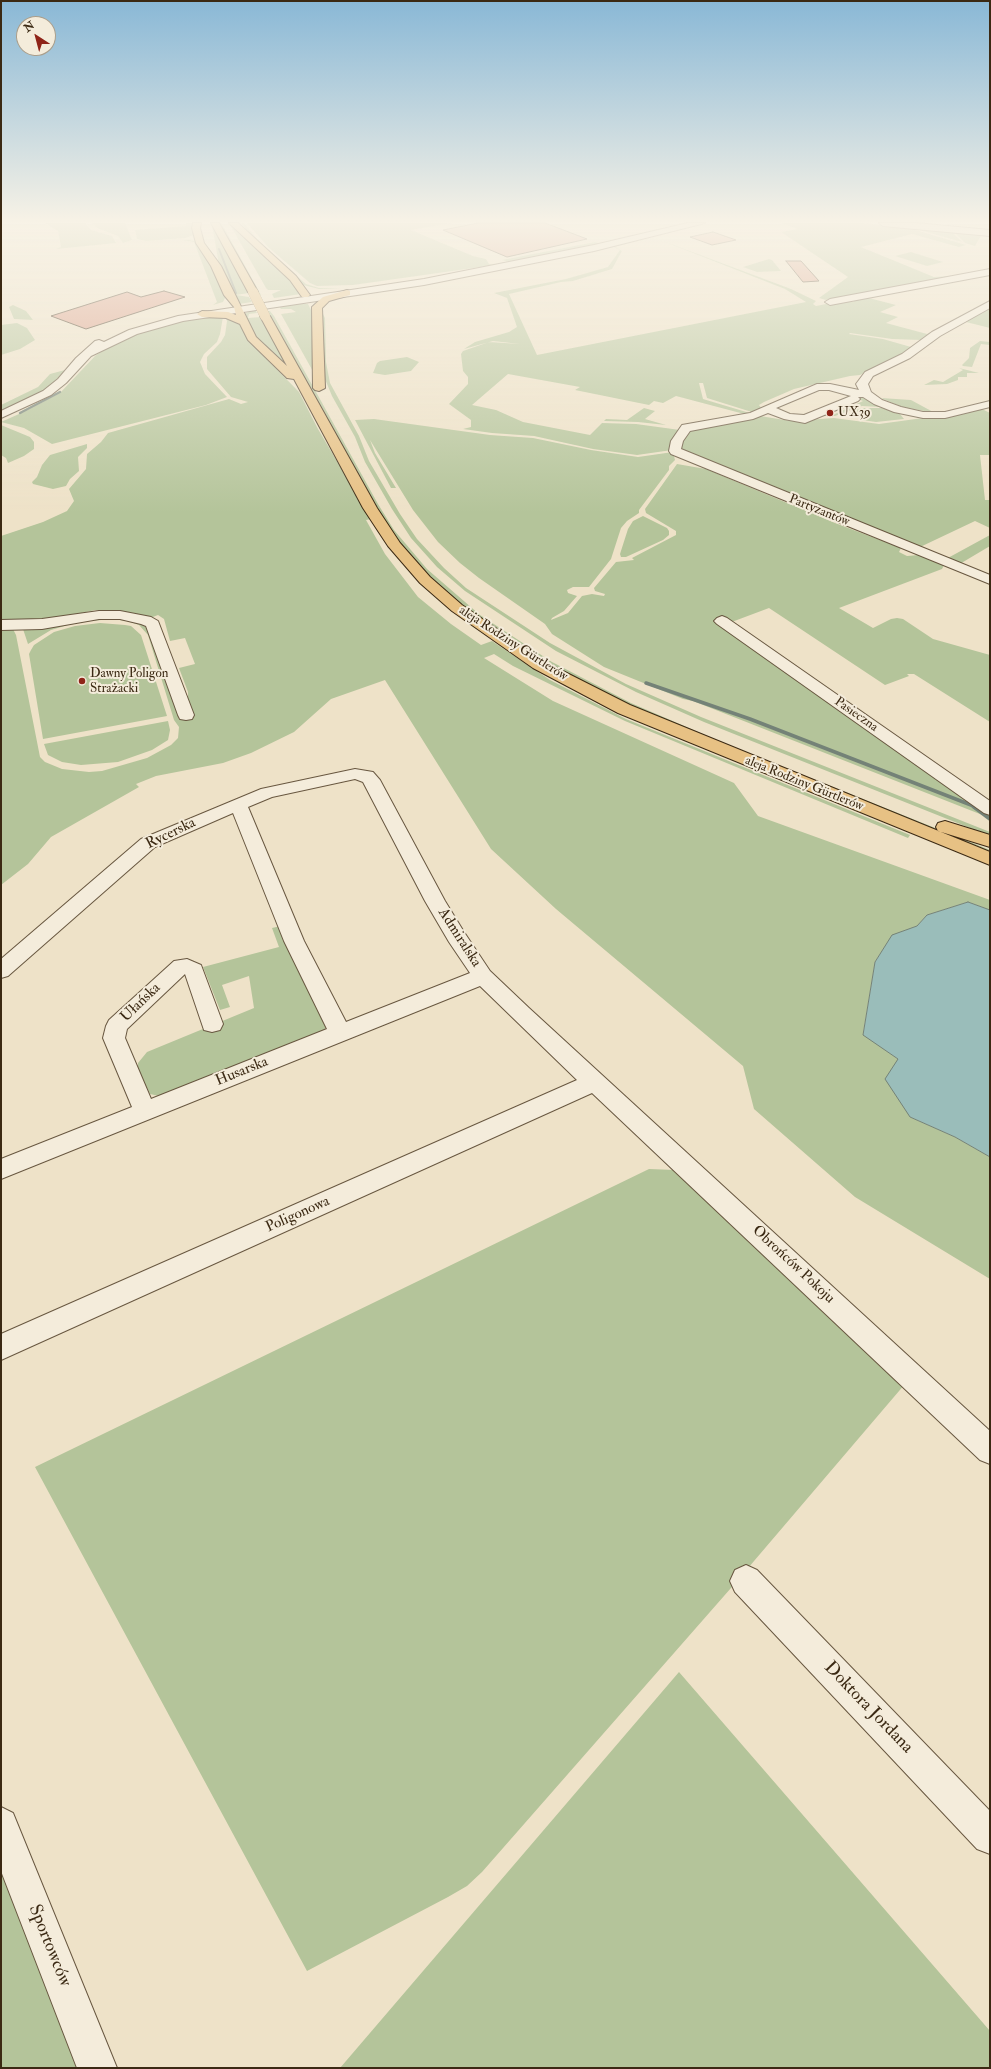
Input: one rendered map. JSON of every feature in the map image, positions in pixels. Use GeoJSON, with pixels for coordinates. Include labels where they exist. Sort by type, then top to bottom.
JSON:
{"type":"FeatureCollection","features":[{"type":"Feature","properties":{"kind":"main road"},"geometry":{"type":"LineString","coordinates":[[238,320],[243,322],[257,343],[313,390]]}},
{"type":"Feature","properties":{"kind":"main road","name":"aleja Rodziny Gürtlerów"},"geometry":{"type":"LineString","coordinates":[[268,320],[313,390],[370,508],[395,546],[425,580],[457,608],[492,634],[539,665],[624,709],[694,740],[990,859]]}},
{"type":"Feature","properties":{"kind":"main road"},"geometry":{"type":"LineString","coordinates":[[313,390],[317,320]]}},
{"type":"Feature","properties":{"kind":"main road","name":"aleja Rodziny Gürtlerów"},"geometry":{"type":"LineString","coordinates":[[308,369],[313,390],[327,402]]}},
{"type":"Feature","properties":{"kind":"main road","name":"aleja Rodziny Gürtlerów"},"geometry":{"type":"LineString","coordinates":[[409,542],[430,565],[465,598],[504,628],[553,659],[596,682],[662,713],[990,845]]}},
{"type":"Feature","properties":{"kind":"main road"},"geometry":{"type":"LineString","coordinates":[[945,827],[990,841]]}},
{"type":"Feature","properties":{"kind":"main road"},"geometry":{"type":"LineString","coordinates":[[913,828],[990,868]]}},
{"type":"Feature","properties":{"kind":"street"},"geometry":{"type":"LineString","coordinates":[[1,415],[47,393],[62,381],[89,353],[120,337],[146,327],[174,320]]}},
{"type":"Feature","properties":{"kind":"street"},"geometry":{"type":"LineString","coordinates":[[867,395],[862,384],[869,374],[906,356],[936,334],[962,320]]}},
{"type":"Feature","properties":{"kind":"street"},"geometry":{"type":"LineString","coordinates":[[768,409],[819,387],[867,395],[891,407],[927,415],[945,415],[990,404]]}},
{"type":"Feature","properties":{"kind":"street"},"geometry":{"type":"LineString","coordinates":[[768,409],[788,417],[806,419],[854,398]]}},
{"type":"Feature","properties":{"kind":"street","name":"Partyzantów"},"geometry":{"type":"LineString","coordinates":[[768,409],[748,418],[684,429],[677,441],[675,451],[990,580]]}},
{"type":"Feature","properties":{"kind":"street"},"geometry":{"type":"LineString","coordinates":[[1,625],[42,624],[99,615],[120,615],[146,620],[153,624],[186,715]]}},
{"type":"Feature","properties":{"kind":"street","name":"Pasieczna"},"geometry":{"type":"LineString","coordinates":[[722,621],[990,809]]}},
{"type":"Feature","properties":{"kind":"street","name":"Rycerska"},"geometry":{"type":"LineString","coordinates":[[1,971],[142,847],[238,804],[281,790],[355,774]]}},
{"type":"Feature","properties":{"kind":"street","name":"Admiralska"},"geometry":{"type":"LineString","coordinates":[[355,774],[362,774],[371,780],[435,901],[456,937],[483,976],[521,1014],[595,1082]]}},
{"type":"Feature","properties":{"kind":"street"},"geometry":{"type":"LineString","coordinates":[[238,804],[294,942],[340,1033]]}},
{"type":"Feature","properties":{"kind":"street","name":"Ułańska"},"geometry":{"type":"LineString","coordinates":[[145,1111],[114,1038],[117,1026],[181,966],[187,966],[194,970],[212,1024]]}},
{"type":"Feature","properties":{"kind":"street","name":"Husarska"},"geometry":{"type":"LineString","coordinates":[[1,1168],[483,976]]}},
{"type":"Feature","properties":{"kind":"street","name":"Poligonowa"},"geometry":{"type":"LineString","coordinates":[[1,1347],[595,1082]]}},
{"type":"Feature","properties":{"kind":"street","name":"Obrońców Pokoju"},"geometry":{"type":"LineString","coordinates":[[595,1082],[990,1450]]}},
{"type":"Feature","properties":{"kind":"street","name":"Doktora Jordana"},"geometry":{"type":"LineString","coordinates":[[746,1581],[990,1836]]}},
{"type":"Feature","properties":{"kind":"street","name":"Sportowców"},"geometry":{"type":"LineString","coordinates":[[1,1825],[98,2068]]}},
{"type":"Feature","properties":{"kind":"green space"},"geometry":{"type":"Polygon","coordinates":[[[193,320],[223,320],[217,342],[204,354],[200,362],[205,374],[227,397],[206,405],[52,444],[24,428],[1,422],[60,393],[95,356],[105,349],[135,335],[174,323],[193,320]]]}},
{"type":"Feature","properties":{"kind":"green space"},"geometry":{"type":"Polygon","coordinates":[[[227,320],[238,321],[249,341],[299,392],[318,429],[371,519],[366,520],[385,554],[418,597],[451,624],[481,645],[492,641],[550,680],[626,719],[910,835],[908,838],[625,721],[513,666],[494,654],[484,658],[553,701],[734,783],[758,816],[990,900],[990,910],[968,902],[927,915],[917,926],[892,936],[875,962],[863,1034],[898,1059],[910,1117],[955,1137],[990,1157],[990,1279],[855,1197],[754,1109],[743,1066],[556,909],[491,849],[385,680],[331,699],[294,732],[251,753],[223,763],[156,776],[136,784],[139,787],[51,837],[28,864],[1,885],[1,629],[13,629],[16,635],[40,757],[45,762],[62,769],[89,772],[102,771],[147,758],[171,745],[178,738],[179,727],[174,720],[148,635],[139,625],[113,619],[78,622],[51,630],[28,644],[23,629],[112,617],[137,622],[149,627],[179,719],[181,720],[184,719],[188,703],[188,692],[179,668],[195,664],[185,638],[170,641],[164,619],[158,615],[150,618],[134,613],[95,610],[55,619],[1,622],[1,536],[43,522],[67,511],[74,501],[69,489],[86,469],[87,454],[101,442],[108,433],[229,399],[241,404],[248,402],[231,397],[207,369],[207,357],[221,342],[225,335],[227,320]]]}},
{"type":"Feature","properties":{"kind":"green space"},"geometry":{"type":"Polygon","coordinates":[[[246,320],[262,320],[293,375],[254,335],[246,320]]]}},
{"type":"Feature","properties":{"kind":"green space"},"geometry":{"type":"Polygon","coordinates":[[[272,320],[276,320],[378,504],[394,530],[427,569],[480,615],[552,662],[631,703],[726,744],[990,850],[990,855],[638,711],[552,667],[500,634],[442,590],[408,555],[384,523],[272,320]]]}},
{"type":"Feature","properties":{"kind":"green space"},"geometry":{"type":"Polygon","coordinates":[[[284,320],[314,320],[315,375],[284,320]]]}},
{"type":"Feature","properties":{"kind":"green space"},"geometry":{"type":"Polygon","coordinates":[[[322,320],[325,320],[326,362],[330,383],[359,436],[369,461],[400,514],[417,539],[444,568],[466,588],[550,643],[626,684],[701,717],[990,832],[990,836],[704,722],[636,692],[556,651],[465,591],[437,567],[411,538],[392,509],[365,462],[355,437],[332,396],[325,379],[322,320]]]}},
{"type":"Feature","properties":{"kind":"green space"},"geometry":{"type":"Polygon","coordinates":[[[514,320],[521,320],[537,355],[717,320],[893,320],[886,323],[927,334],[952,322],[921,340],[892,339],[850,333],[849,334],[883,339],[911,347],[900,356],[860,375],[794,389],[759,405],[762,409],[755,413],[707,398],[703,383],[699,383],[703,399],[753,414],[748,415],[676,396],[663,403],[654,401],[649,405],[575,390],[580,387],[508,374],[472,405],[496,410],[523,422],[590,435],[602,423],[636,424],[680,430],[672,450],[637,455],[593,449],[534,436],[463,429],[471,427],[471,420],[449,404],[468,384],[468,377],[463,371],[461,354],[463,351],[488,343],[464,349],[475,342],[509,332],[517,327],[514,320]],[[493,341],[489,342],[520,344],[493,341]]]}},
{"type":"Feature","properties":{"kind":"green space"},"geometry":{"type":"Polygon","coordinates":[[[970,320],[990,320],[990,328],[966,322],[970,320]]]}},
{"type":"Feature","properties":{"kind":"green space"},"geometry":{"type":"Polygon","coordinates":[[[17,323],[27,328],[35,340],[20,349],[1,355],[1,325],[17,323]]]}},
{"type":"Feature","properties":{"kind":"green space"},"geometry":{"type":"Polygon","coordinates":[[[980,341],[990,342],[990,345],[981,344],[972,367],[963,366],[962,365],[969,358],[970,348],[980,341]]]}},
{"type":"Feature","properties":{"kind":"green space"},"geometry":{"type":"Polygon","coordinates":[[[407,357],[419,362],[411,371],[385,375],[373,373],[377,363],[380,361],[407,357]]]}},
{"type":"Feature","properties":{"kind":"green space"},"geometry":{"type":"Polygon","coordinates":[[[959,368],[979,373],[967,373],[967,377],[958,377],[958,380],[947,384],[924,385],[934,380],[943,382],[963,370],[959,368]]]}},
{"type":"Feature","properties":{"kind":"green space"},"geometry":{"type":"Polygon","coordinates":[[[65,370],[60,378],[31,399],[1,412],[1,405],[38,387],[50,374],[65,370]]]}},
{"type":"Feature","properties":{"kind":"green space"},"geometry":{"type":"Polygon","coordinates":[[[855,398],[863,398],[880,407],[862,406],[835,416],[820,416],[827,413],[835,414],[863,401],[855,398]]]}},
{"type":"Feature","properties":{"kind":"green space"},"geometry":{"type":"Polygon","coordinates":[[[881,398],[911,400],[935,413],[902,407],[881,398]]]}},
{"type":"Feature","properties":{"kind":"green space"},"geometry":{"type":"Polygon","coordinates":[[[644,408],[655,411],[645,419],[666,425],[604,421],[606,419],[627,420],[644,408]]]}},
{"type":"Feature","properties":{"kind":"green space"},"geometry":{"type":"Polygon","coordinates":[[[861,408],[882,408],[900,414],[904,419],[876,422],[862,420],[852,414],[853,411],[861,408]]]}},
{"type":"Feature","properties":{"kind":"green space"},"geometry":{"type":"Polygon","coordinates":[[[982,409],[990,413],[990,455],[980,455],[985,500],[990,500],[990,528],[975,521],[918,548],[675,451],[684,429],[760,416],[791,421],[834,418],[879,424],[923,418],[945,418],[982,409]]]}},
{"type":"Feature","properties":{"kind":"green space"},"geometry":{"type":"Polygon","coordinates":[[[374,419],[490,435],[533,438],[591,450],[638,457],[673,452],[675,460],[669,466],[669,470],[639,510],[639,513],[627,521],[621,528],[611,559],[589,587],[573,587],[567,590],[568,593],[577,596],[564,611],[551,620],[568,613],[582,596],[592,594],[604,596],[605,594],[595,591],[594,588],[616,562],[634,560],[632,558],[676,535],[676,531],[646,513],[645,509],[677,464],[706,469],[835,523],[901,548],[899,552],[907,556],[919,555],[944,565],[942,569],[839,608],[873,628],[891,619],[903,619],[933,639],[990,655],[990,722],[914,674],[907,674],[909,676],[885,685],[769,608],[721,626],[990,814],[990,818],[604,667],[552,634],[545,624],[479,578],[460,563],[438,542],[413,510],[370,440],[375,453],[396,488],[391,488],[355,420],[374,419]]]}},
{"type":"Feature","properties":{"kind":"green space"},"geometry":{"type":"Polygon","coordinates":[[[1,425],[30,437],[34,442],[34,449],[24,456],[8,463],[6,458],[1,455],[1,425]]]}},
{"type":"Feature","properties":{"kind":"green space"},"geometry":{"type":"Polygon","coordinates":[[[87,444],[87,448],[78,457],[79,471],[70,479],[66,486],[53,489],[33,484],[32,482],[37,477],[42,465],[50,455],[87,444]]]}},
{"type":"Feature","properties":{"kind":"green space"},"geometry":{"type":"Polygon","coordinates":[[[643,516],[667,528],[669,535],[663,540],[626,557],[621,557],[620,554],[628,529],[633,521],[643,516]]]}},
{"type":"Feature","properties":{"kind":"green space"},"geometry":{"type":"Polygon","coordinates":[[[990,535],[990,546],[958,565],[946,559],[990,535]]]}},
{"type":"Feature","properties":{"kind":"green space"},"geometry":{"type":"Polygon","coordinates":[[[100,623],[131,626],[141,635],[167,716],[43,739],[29,654],[34,645],[54,632],[75,626],[100,623]]]}},
{"type":"Feature","properties":{"kind":"green space"},"geometry":{"type":"Polygon","coordinates":[[[168,721],[170,730],[168,740],[152,750],[118,762],[81,765],[62,762],[48,755],[44,744],[168,721]]]}},
{"type":"Feature","properties":{"kind":"green space"},"geometry":{"type":"Polygon","coordinates":[[[281,926],[326,1023],[325,1029],[321,1033],[163,1097],[150,1094],[138,1070],[138,1063],[147,1052],[254,1008],[249,976],[222,985],[230,1007],[220,1010],[203,967],[279,947],[272,928],[281,926]]]}},
{"type":"Feature","properties":{"kind":"green space"},"geometry":{"type":"Polygon","coordinates":[[[649,1169],[675,1170],[905,1384],[731,1588],[482,1872],[467,1886],[448,1897],[307,1971],[35,1467],[649,1169]]]}},
{"type":"Feature","properties":{"kind":"green space"},"geometry":{"type":"Polygon","coordinates":[[[679,1672],[990,2031],[990,2068],[340,2068],[679,1672]]]}},
{"type":"Feature","properties":{"kind":"green space"},"geometry":{"type":"Polygon","coordinates":[[[1,1859],[83,2068],[1,2068],[1,1859]]]}},
{"type":"Feature","properties":{"kind":"water"},"geometry":{"type":"Polygon","coordinates":[[[968,902],[990,910],[990,1157],[955,1137],[910,1117],[885,1079],[898,1059],[863,1035],[875,962],[892,935],[917,926],[927,915],[968,902]]]}},
{"type":"Feature","properties":{"kind":"building"},"geometry":{"type":"Polygon","coordinates":[[[61,320],[115,320],[86,329],[61,320]]]}},
{"type":"Feature","properties":{"kind":"waterway"},"geometry":{"type":"LineString","coordinates":[[20,413],[60,392]]}},
{"type":"Feature","properties":{"kind":"waterway"},"geometry":{"type":"LineString","coordinates":[[646,683],[750,719],[976,808]]}},
{"type":"Feature","properties":{"kind":"waterway"},"geometry":{"type":"LineString","coordinates":[[974,807],[990,819]]}},
{"type":"Feature","properties":{"kind":"place","name":"UX39"},"geometry":{"type":"Point","coordinates":[830,413]}},
{"type":"Feature","properties":{"kind":"place","name":"Dawny Poligon Strażacki"},"geometry":{"type":"Point","coordinates":[82,681]}}]}
